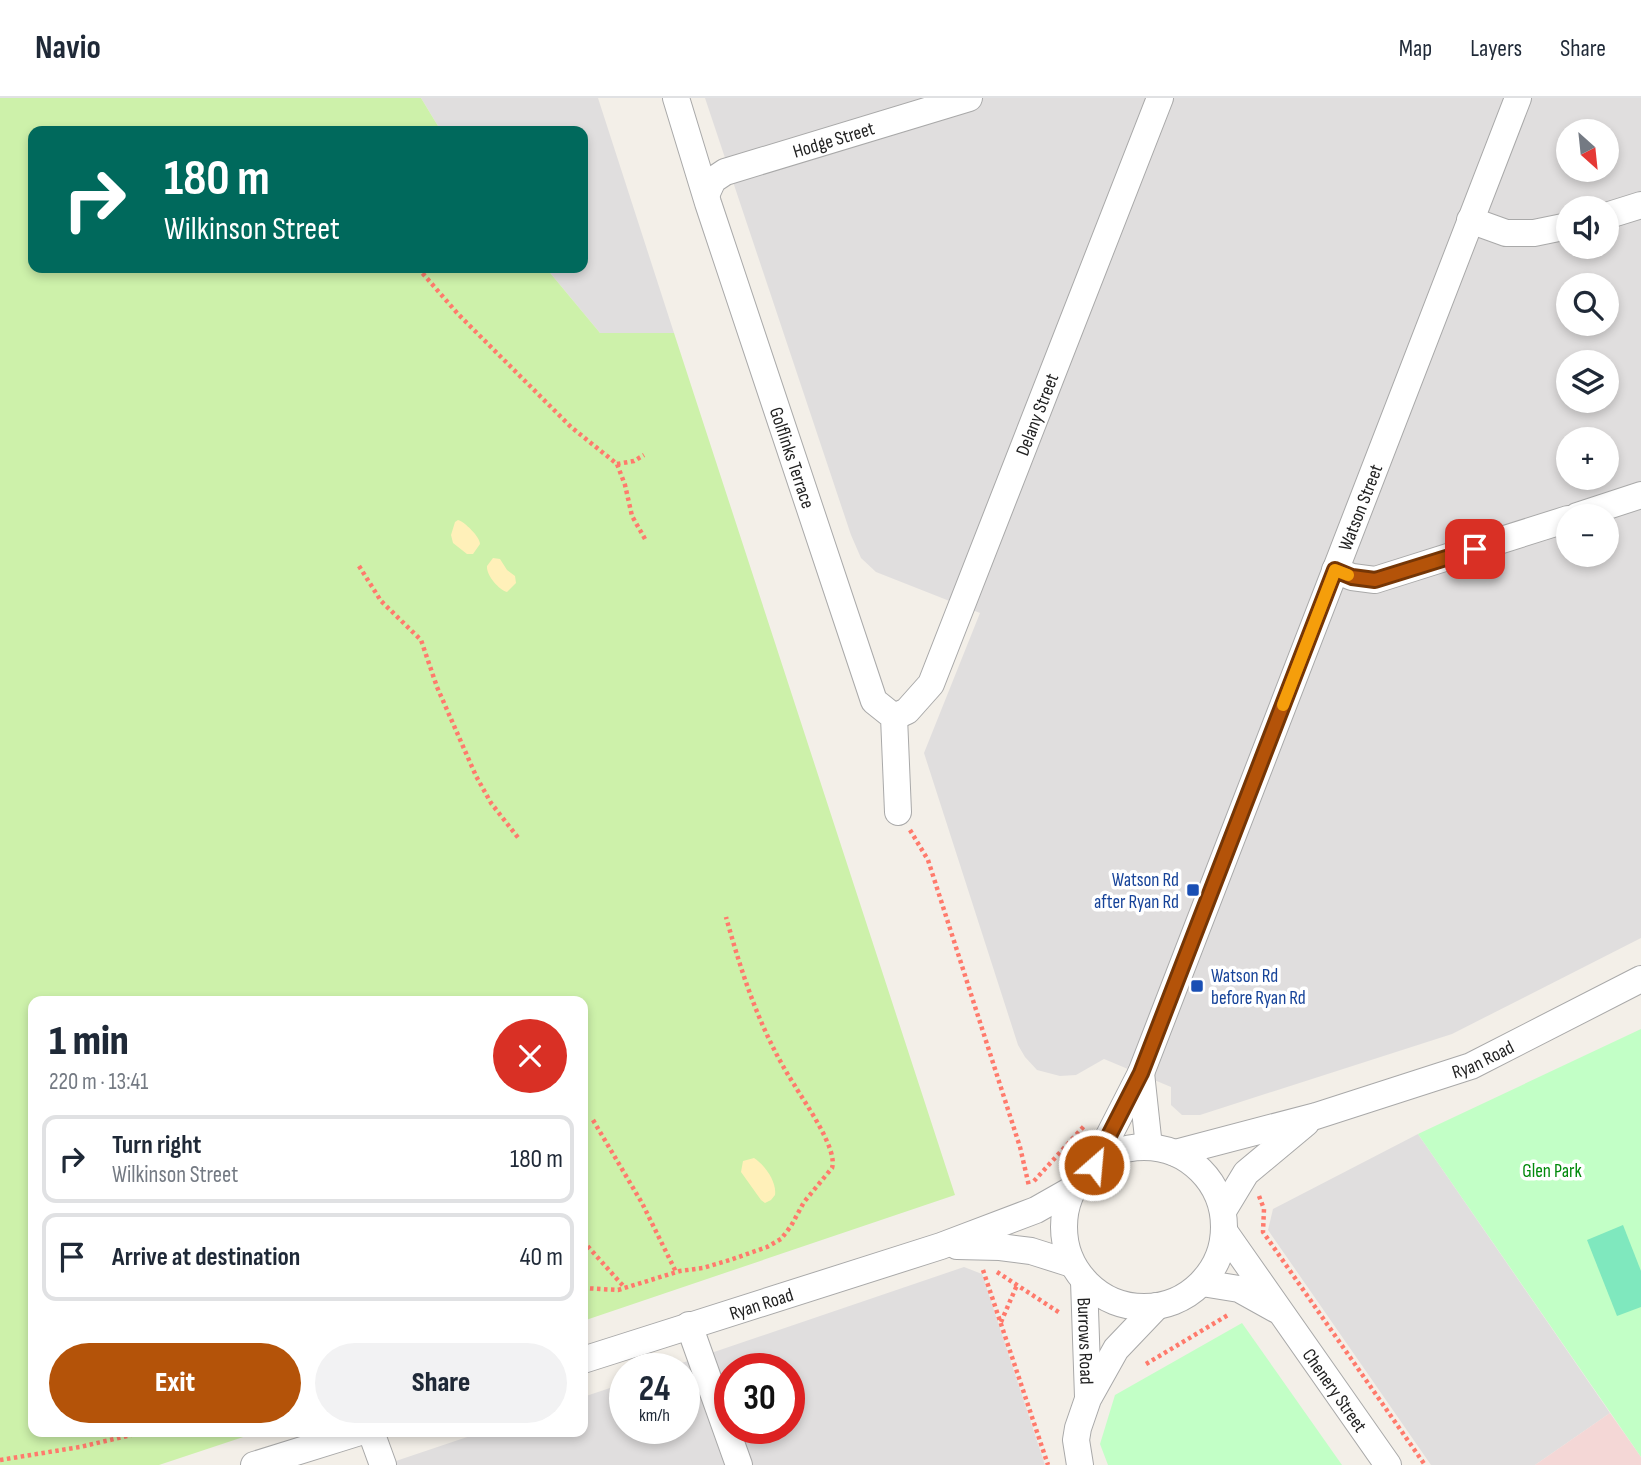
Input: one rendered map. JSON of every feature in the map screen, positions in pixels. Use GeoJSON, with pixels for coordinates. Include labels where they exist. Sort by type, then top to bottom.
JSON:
{"type":"FeatureCollection","features":[{"type":"Feature","properties":{"kind":"street","name":"Golflinks Terrace"},"geometry":{"type":"LineString","coordinates":[[676,98],[874,701],[894,717]]}},
{"type":"Feature","properties":{"kind":"street","name":"Delany Street"},"geometry":{"type":"LineString","coordinates":[[894,717],[907,712],[930,684],[1160,98]]}},
{"type":"Feature","properties":{"kind":"street","name":"Watson Street"},"geometry":{"type":"LineString","coordinates":[[1094,1165],[1141,1073],[1518,98]]}},
{"type":"Feature","properties":{"kind":"street","name":"Hodge Street"},"geometry":{"type":"LineString","coordinates":[[707,193],[713,180],[725,172],[953,100]]}},
{"type":"Feature","properties":{"kind":"street"},"geometry":{"type":"LineString","coordinates":[[1619,212],[1641,205]]}},
{"type":"Feature","properties":{"kind":"street"},"geometry":{"type":"LineString","coordinates":[[1470,220],[1506,233],[1534,233],[1556,228]]}},
{"type":"Feature","properties":{"kind":"street"},"geometry":{"type":"LineString","coordinates":[[1614,504],[1641,495]]}},
{"type":"Feature","properties":{"kind":"street"},"geometry":{"type":"LineString","coordinates":[[1335,570],[1352,577],[1375,580],[1556,523]]}},
{"type":"Feature","properties":{"kind":"street"},"geometry":{"type":"LineString","coordinates":[[894,717],[898,812]]}},
{"type":"Feature","properties":{"kind":"street","name":"Ryan Road"},"geometry":{"type":"LineString","coordinates":[[1175,1153],[1316,1116],[1471,1066],[1641,979]]}},
{"type":"Feature","properties":{"kind":"street","name":"Watson Street"},"geometry":{"type":"LineString","coordinates":[[1141,1073],[1149,1147]]}},
{"type":"Feature","properties":{"kind":"street","name":"Ryan Road"},"geometry":{"type":"LineString","coordinates":[[1223,1221],[1246,1173],[1316,1116]]}},
{"type":"Feature","properties":{"kind":"street"},"geometry":{"type":"LineString","coordinates":[[1149,1147],[1175,1153],[1187,1159],[1214,1187],[1223,1221],[1221,1250],[1213,1268],[1189,1294],[1173,1302],[1137,1308],[1117,1303],[1099,1294],[1078,1273],[1066,1246],[1063,1226],[1073,1189],[1094,1165],[1120,1151],[1149,1147]]}},
{"type":"Feature","properties":{"kind":"street","name":"Ryan Road"},"geometry":{"type":"LineString","coordinates":[[588,1358],[941,1246],[1036,1210],[1073,1189]]}},
{"type":"Feature","properties":{"kind":"street","name":"Chenery Street"},"geometry":{"type":"LineString","coordinates":[[1223,1221],[1282,1314],[1388,1465]]}},
{"type":"Feature","properties":{"kind":"street","name":"Ryan Road"},"geometry":{"type":"LineString","coordinates":[[941,1246],[1000,1247],[1031,1251],[1078,1273]]}},
{"type":"Feature","properties":{"kind":"street","name":"Burrows Road"},"geometry":{"type":"LineString","coordinates":[[1078,1273],[1088,1399]]}},
{"type":"Feature","properties":{"kind":"street","name":"Chenery Street"},"geometry":{"type":"LineString","coordinates":[[1202,1283],[1239,1289],[1282,1314]]}},
{"type":"Feature","properties":{"kind":"street","name":"Burrows Road"},"geometry":{"type":"LineString","coordinates":[[1080,1465],[1076,1440],[1088,1399],[1116,1349],[1157,1306]]}},
{"type":"Feature","properties":{"kind":"street"},"geometry":{"type":"LineString","coordinates":[[689,1325],[739,1465]]}},
{"type":"Feature","properties":{"kind":"street"},"geometry":{"type":"LineString","coordinates":[[254,1465],[344,1437]]}},
{"type":"Feature","properties":{"kind":"street"},"geometry":{"type":"LineString","coordinates":[[373,1437],[383,1465]]}},
{"type":"Feature","properties":{"kind":"path"},"geometry":{"type":"LineString","coordinates":[[422,273],[458,314],[571,427],[617,464],[632,516],[645,539]]}},
{"type":"Feature","properties":{"kind":"path"},"geometry":{"type":"LineString","coordinates":[[617,464],[644,456]]}},
{"type":"Feature","properties":{"kind":"path"},"geometry":{"type":"LineString","coordinates":[[359,566],[381,601],[421,640],[437,687],[480,784],[520,840]]}},
{"type":"Feature","properties":{"kind":"path"},"geometry":{"type":"LineString","coordinates":[[898,812],[928,860],[1020,1147],[1029,1187],[1093,1117]]}},
{"type":"Feature","properties":{"kind":"path"},"geometry":{"type":"LineString","coordinates":[[588,1289],[609,1291],[625,1288],[676,1272],[703,1268],[767,1247],[780,1239],[791,1226],[804,1202],[834,1163],[822,1133],[771,1047],[740,967],[726,917]]}},
{"type":"Feature","properties":{"kind":"path"},"geometry":{"type":"LineString","coordinates":[[593,1120],[642,1203],[676,1272]]}},
{"type":"Feature","properties":{"kind":"path"},"geometry":{"type":"LineString","coordinates":[[1256,1189],[1264,1209],[1263,1232],[1425,1465]]}},
{"type":"Feature","properties":{"kind":"path"},"geometry":{"type":"LineString","coordinates":[[588,1247],[625,1288]]}},
{"type":"Feature","properties":{"kind":"path"},"geometry":{"type":"LineString","coordinates":[[985,1264],[981,1265],[1048,1465]]}},
{"type":"Feature","properties":{"kind":"path"},"geometry":{"type":"LineString","coordinates":[[995,1271],[1064,1315]]}},
{"type":"Feature","properties":{"kind":"path"},"geometry":{"type":"LineString","coordinates":[[1000,1322],[1017,1285]]}},
{"type":"Feature","properties":{"kind":"path"},"geometry":{"type":"LineString","coordinates":[[1146,1364],[1228,1315]]}},
{"type":"Feature","properties":{"kind":"path"},"geometry":{"type":"LineString","coordinates":[[0,1460],[123,1437]]}},
{"type":"Feature","properties":{"kind":"shaded area"},"geometry":{"type":"Polygon","coordinates":[[[421,98],[598,98],[674,333],[600,333],[550,273],[588,273],[588,126],[438,126],[421,98]]]}},
{"type":"Feature","properties":{"kind":"shaded area"},"geometry":{"type":"Polygon","coordinates":[[[705,98],[1641,98],[1641,938],[1452,1034],[1200,1115],[1182,1115],[1171,1105],[1171,1087],[1104,1059],[1076,1075],[1060,1076],[1037,1070],[1018,1045],[924,753],[980,613],[876,572],[861,558],[705,98]]]}},
{"type":"Feature","properties":{"kind":"shaded area"},"geometry":{"type":"Polygon","coordinates":[[[1418,1134],[1610,1413],[1535,1465],[1431,1465],[1268,1230],[1273,1209],[1418,1134]]]}},
{"type":"Feature","properties":{"kind":"shaded area"},"geometry":{"type":"Polygon","coordinates":[[[964,1267],[982,1274],[1045,1465],[384,1465],[467,1437],[588,1437],[588,1395],[609,1388],[609,1444],[700,1444],[700,1357],[964,1267]]]}},
{"type":"Feature","properties":{"kind":"shaded area"},"geometry":{"type":"Polygon","coordinates":[[[1610,1413],[1641,1457],[1641,1465],[1535,1465],[1610,1413]]]}},
{"type":"Feature","properties":{"kind":"green space"},"geometry":{"type":"Polygon","coordinates":[[[0,98],[421,98],[438,126],[28,126],[28,273],[550,273],[600,333],[674,333],[955,1195],[588,1319],[588,996],[28,996],[28,1437],[243,1437],[159,1465],[0,1465],[0,98]]]}},
{"type":"Feature","properties":{"kind":"green space","name":"Glen Park"},"geometry":{"type":"Polygon","coordinates":[[[1641,1029],[1641,1457],[1418,1134],[1641,1029]]]}},
{"type":"Feature","properties":{"kind":"green space"},"geometry":{"type":"Polygon","coordinates":[[[1623,1225],[1641,1271],[1641,1307],[1617,1316],[1587,1240],[1623,1225]]]}},
{"type":"Feature","properties":{"kind":"green space"},"geometry":{"type":"Polygon","coordinates":[[[1242,1323],[1342,1465],[1108,1465],[1100,1444],[1115,1395],[1242,1323]]]}},
{"type":"Feature","properties":{"kind":"sand"},"geometry":{"type":"Polygon","coordinates":[[[458,520],[478,538],[480,544],[473,554],[467,554],[453,543],[451,535],[458,520]]]}},
{"type":"Feature","properties":{"kind":"sand"},"geometry":{"type":"Polygon","coordinates":[[[493,558],[500,559],[515,576],[516,583],[507,592],[497,585],[489,574],[487,566],[493,558]]]}},
{"type":"Feature","properties":{"kind":"sand"},"geometry":{"type":"Polygon","coordinates":[[[754,1158],[766,1169],[774,1185],[775,1195],[765,1203],[741,1172],[743,1161],[754,1158]]]}},
{"type":"Feature","properties":{"kind":"slow traffic"},"geometry":{"type":"LineString","coordinates":[[1283,705],[1335,570],[1348,575]]}},
{"type":"Feature","properties":{"kind":"place","name":"Watson Rd after Ryan Rd"},"geometry":{"type":"Point","coordinates":[1193,890]}},
{"type":"Feature","properties":{"kind":"place","name":"Watson Rd before Ryan Rd"},"geometry":{"type":"Point","coordinates":[1197,986]}},
{"type":"Feature","properties":{"kind":"route"},"geometry":{"type":"LineString","coordinates":[[1094,1165],[1141,1073],[1335,570],[1352,577],[1375,580],[1475,549]]}}]}
